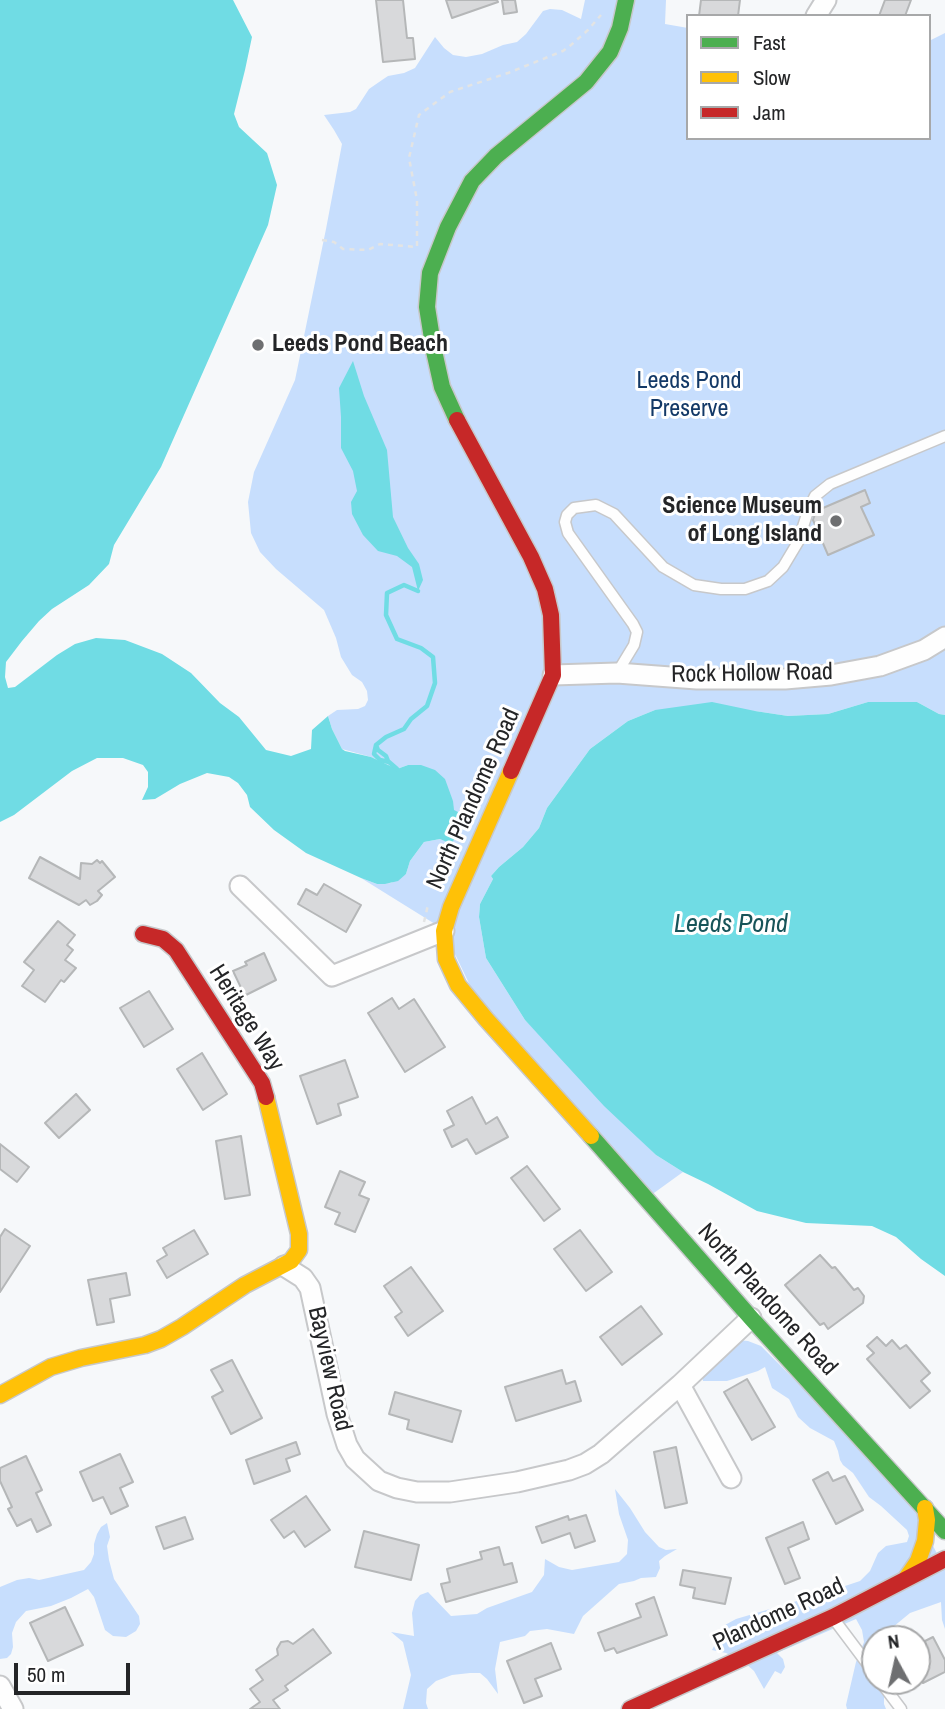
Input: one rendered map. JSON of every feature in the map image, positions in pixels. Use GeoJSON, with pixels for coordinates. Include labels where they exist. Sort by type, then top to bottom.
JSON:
{"type":"FeatureCollection","features":[{"type":"Feature","properties":{"kind":"main road","name":"North Plandome Road"},"geometry":{"type":"LineString","coordinates":[[626,0],[620,28],[610,52],[586,82],[496,156],[472,181],[448,227],[430,273],[427,307],[442,387],[464,435],[531,557],[545,589],[551,615],[553,675],[451,907],[444,930],[446,959],[458,985],[486,1019],[751,1318],[945,1531]]}},
{"type":"Feature","properties":{"kind":"main road","name":"Heritage Way"},"geometry":{"type":"LineString","coordinates":[[143,934],[163,939],[176,950],[262,1083],[299,1234],[298,1254],[284,1266]]}},
{"type":"Feature","properties":{"kind":"main road"},"geometry":{"type":"LineString","coordinates":[[0,1395],[51,1367],[161,1339],[245,1285],[284,1266]]}},
{"type":"Feature","properties":{"kind":"main road"},"geometry":{"type":"LineString","coordinates":[[907,1577],[918,1561],[925,1541],[925,1508]]}},
{"type":"Feature","properties":{"kind":"main road","name":"Plandome Road"},"geometry":{"type":"LineString","coordinates":[[630,1709],[833,1617],[945,1559]]}},
{"type":"Feature","properties":{"kind":"street","name":"Rock Hollow Road"},"geometry":{"type":"LineString","coordinates":[[553,675],[617,673],[697,678],[785,679],[831,675],[880,666],[924,650],[945,638]]}},
{"type":"Feature","properties":{"kind":"street"},"geometry":{"type":"LineString","coordinates":[[240,886],[332,976],[444,930]]}},
{"type":"Feature","properties":{"kind":"street","name":"Bayview Road"},"geometry":{"type":"LineString","coordinates":[[284,1266],[303,1278],[310,1288],[337,1414],[347,1445],[355,1459],[379,1480],[397,1488],[417,1492],[450,1492],[517,1482],[586,1464],[601,1454],[751,1318]]}},
{"type":"Feature","properties":{"kind":"street"},"geometry":{"type":"LineString","coordinates":[[680,1384],[731,1478]]}},
{"type":"Feature","properties":{"kind":"lane"},"geometry":{"type":"LineString","coordinates":[[617,673],[634,645],[637,632],[634,624],[568,533],[565,523],[567,515],[574,508],[596,505],[614,514],[663,566],[694,585],[745,589],[768,581],[783,567],[798,542],[815,496],[830,484],[945,436]]}},
{"type":"Feature","properties":{"kind":"lane"},"geometry":{"type":"LineString","coordinates":[[833,1617],[861,1655]]}},
{"type":"Feature","properties":{"kind":"path"},"geometry":{"type":"LineString","coordinates":[[322,240],[334,242],[343,249],[355,250],[368,250],[380,244],[417,247]]}},
{"type":"Feature","properties":{"kind":"green space","name":"Leeds Pond Preserve"},"geometry":{"type":"Polygon","coordinates":[[[585,0],[666,0],[665,24],[686,28],[686,140],[931,140],[931,40],[945,33],[945,715],[917,702],[868,702],[828,714],[788,716],[755,711],[655,710],[628,721],[590,749],[547,808],[539,828],[523,847],[491,876],[493,879],[480,904],[479,917],[486,958],[525,1020],[656,1155],[683,1172],[647,1198],[486,1019],[443,929],[361,878],[377,884],[391,883],[406,874],[410,861],[424,842],[440,839],[451,843],[453,801],[408,765],[397,769],[371,757],[342,749],[328,716],[337,710],[365,706],[368,700],[367,691],[362,682],[352,675],[341,657],[324,610],[260,552],[251,533],[248,502],[254,472],[295,380],[326,229],[342,144],[324,115],[356,109],[369,89],[388,76],[415,68],[435,37],[453,55],[466,57],[517,42],[543,11],[562,10],[581,19],[585,0]]]}},
{"type":"Feature","properties":{"kind":"green space"},"geometry":{"type":"Polygon","coordinates":[[[738,1340],[761,1346],[903,1488],[945,1569],[945,1629],[941,1602],[910,1613],[895,1625],[861,1625],[861,1628],[856,1619],[777,1653],[783,1659],[785,1667],[781,1674],[775,1671],[764,1689],[754,1671],[745,1663],[726,1653],[712,1650],[725,1625],[819,1591],[860,1581],[870,1571],[878,1553],[886,1546],[907,1542],[909,1536],[907,1530],[869,1497],[853,1473],[843,1465],[834,1441],[810,1428],[798,1417],[789,1399],[772,1388],[765,1367],[727,1381],[703,1381],[702,1374],[738,1340]]]}},
{"type":"Feature","properties":{"kind":"green space"},"geometry":{"type":"Polygon","coordinates":[[[615,1489],[659,1547],[666,1550],[677,1549],[659,1561],[660,1568],[656,1577],[619,1584],[583,1616],[574,1634],[547,1629],[530,1631],[525,1636],[500,1642],[495,1669],[498,1694],[480,1673],[452,1675],[436,1681],[427,1689],[428,1709],[403,1709],[411,1675],[403,1642],[391,1632],[414,1636],[412,1613],[415,1601],[420,1595],[428,1592],[451,1616],[477,1614],[532,1592],[544,1575],[545,1559],[559,1567],[572,1570],[619,1562],[627,1554],[628,1540],[619,1514],[615,1489]]]}},
{"type":"Feature","properties":{"kind":"green space"},"geometry":{"type":"Polygon","coordinates":[[[107,1523],[110,1537],[107,1546],[114,1579],[139,1616],[140,1624],[136,1631],[126,1637],[113,1636],[105,1630],[94,1597],[88,1589],[51,1606],[26,1611],[16,1622],[12,1633],[11,1654],[0,1659],[0,1587],[17,1580],[39,1580],[84,1570],[94,1554],[97,1534],[107,1523]]]}},
{"type":"Feature","properties":{"kind":"green space"},"geometry":{"type":"Polygon","coordinates":[[[861,1650],[861,1695],[884,1695],[886,1709],[847,1709],[861,1650]]]}},
{"type":"Feature","properties":{"kind":"water"},"geometry":{"type":"Polygon","coordinates":[[[0,0],[233,0],[252,37],[234,114],[239,127],[267,153],[277,185],[268,225],[161,467],[114,545],[109,564],[89,585],[52,609],[39,621],[6,662],[5,677],[8,688],[15,687],[75,644],[96,638],[125,640],[162,654],[191,673],[220,703],[239,717],[266,750],[291,756],[311,749],[312,730],[328,716],[345,751],[371,757],[397,769],[408,765],[421,765],[435,770],[445,779],[454,810],[462,814],[457,824],[458,834],[451,844],[440,839],[424,842],[410,861],[406,874],[398,881],[377,884],[306,853],[274,830],[250,807],[247,795],[238,783],[229,777],[207,773],[180,784],[155,799],[142,800],[148,787],[148,772],[143,765],[123,758],[97,758],[72,771],[14,815],[0,822],[0,0]]]}},
{"type":"Feature","properties":{"kind":"water"},"geometry":{"type":"Polygon","coordinates":[[[353,361],[364,396],[387,450],[393,517],[419,564],[423,580],[418,591],[412,567],[397,556],[378,551],[363,535],[352,514],[351,502],[357,491],[353,471],[341,448],[339,388],[353,361]]]}},
{"type":"Feature","properties":{"kind":"water","name":"Leeds Pond"},"geometry":{"type":"Polygon","coordinates":[[[712,702],[788,716],[828,714],[868,702],[917,702],[945,715],[945,1276],[896,1237],[872,1226],[806,1223],[757,1211],[656,1155],[604,1106],[525,1020],[486,958],[479,917],[480,904],[493,879],[491,876],[523,847],[539,828],[547,808],[590,749],[628,721],[655,710],[712,702]]]}},
{"type":"Feature","properties":{"kind":"building"},"geometry":{"type":"Polygon","coordinates":[[[376,0],[403,0],[407,38],[413,38],[415,59],[383,62],[376,0]]]}},
{"type":"Feature","properties":{"kind":"building"},"geometry":{"type":"Polygon","coordinates":[[[446,0],[497,0],[498,2],[452,18],[446,0]]]}},
{"type":"Feature","properties":{"kind":"building"},"geometry":{"type":"Polygon","coordinates":[[[502,0],[515,0],[517,12],[504,14],[502,0]]]}},
{"type":"Feature","properties":{"kind":"building"},"geometry":{"type":"Polygon","coordinates":[[[701,0],[740,0],[738,14],[699,14],[701,0]]]}},
{"type":"Feature","properties":{"kind":"building"},"geometry":{"type":"Polygon","coordinates":[[[885,0],[911,0],[906,14],[880,14],[885,0]]]}},
{"type":"Feature","properties":{"kind":"building","name":"Science Museum of Long Island"},"geometry":{"type":"Polygon","coordinates":[[[865,490],[870,503],[861,507],[874,535],[828,555],[813,520],[816,511],[865,490]]]}},
{"type":"Feature","properties":{"kind":"building"},"geometry":{"type":"Polygon","coordinates":[[[40,857],[80,879],[81,863],[102,861],[115,877],[98,891],[102,895],[97,901],[90,905],[86,900],[79,905],[29,878],[40,857]]]}},
{"type":"Feature","properties":{"kind":"building"},"geometry":{"type":"Polygon","coordinates":[[[324,884],[361,905],[346,932],[298,904],[306,889],[317,895],[324,884]]]}},
{"type":"Feature","properties":{"kind":"building"},"geometry":{"type":"Polygon","coordinates":[[[58,921],[75,935],[67,945],[73,950],[65,960],[76,968],[64,982],[61,980],[45,1002],[22,986],[34,970],[24,962],[58,921]]]}},
{"type":"Feature","properties":{"kind":"building"},"geometry":{"type":"Polygon","coordinates":[[[264,953],[276,980],[246,995],[233,971],[264,953]]]}},
{"type":"Feature","properties":{"kind":"building"},"geometry":{"type":"Polygon","coordinates":[[[149,991],[173,1029],[144,1047],[120,1008],[149,991]]]}},
{"type":"Feature","properties":{"kind":"building"},"geometry":{"type":"Polygon","coordinates":[[[392,998],[399,1009],[414,999],[445,1047],[405,1072],[368,1013],[392,998]]]}},
{"type":"Feature","properties":{"kind":"building"},"geometry":{"type":"Polygon","coordinates":[[[202,1053],[227,1094],[203,1110],[177,1069],[202,1053]]]}},
{"type":"Feature","properties":{"kind":"building"},"geometry":{"type":"Polygon","coordinates":[[[345,1060],[358,1097],[338,1104],[341,1115],[317,1124],[300,1076],[345,1060]]]}},
{"type":"Feature","properties":{"kind":"building"},"geometry":{"type":"Polygon","coordinates":[[[76,1094],[90,1110],[59,1138],[45,1123],[76,1094]]]}},
{"type":"Feature","properties":{"kind":"building"},"geometry":{"type":"Polygon","coordinates":[[[472,1097],[486,1124],[497,1117],[508,1137],[476,1154],[467,1139],[452,1147],[444,1130],[454,1125],[447,1111],[472,1097]]]}},
{"type":"Feature","properties":{"kind":"building"},"geometry":{"type":"Polygon","coordinates":[[[241,1136],[250,1195],[225,1199],[216,1141],[241,1136]]]}},
{"type":"Feature","properties":{"kind":"building"},"geometry":{"type":"Polygon","coordinates":[[[0,1144],[29,1167],[17,1182],[0,1169],[0,1144]]]}},
{"type":"Feature","properties":{"kind":"building"},"geometry":{"type":"Polygon","coordinates":[[[527,1166],[560,1209],[544,1221],[511,1178],[527,1166]]]}},
{"type":"Feature","properties":{"kind":"building"},"geometry":{"type":"Polygon","coordinates":[[[340,1171],[365,1182],[359,1195],[369,1199],[355,1232],[335,1224],[340,1213],[325,1207],[340,1171]]]}},
{"type":"Feature","properties":{"kind":"building"},"geometry":{"type":"Polygon","coordinates":[[[5,1229],[30,1246],[0,1292],[0,1237],[5,1229]]]}},
{"type":"Feature","properties":{"kind":"building"},"geometry":{"type":"Polygon","coordinates":[[[194,1230],[208,1254],[167,1278],[157,1261],[167,1255],[163,1248],[194,1230]]]}},
{"type":"Feature","properties":{"kind":"building"},"geometry":{"type":"Polygon","coordinates":[[[580,1230],[612,1272],[586,1291],[554,1249],[580,1230]]]}},
{"type":"Feature","properties":{"kind":"building"},"geometry":{"type":"Polygon","coordinates":[[[820,1255],[832,1268],[835,1267],[854,1290],[858,1288],[864,1296],[863,1303],[828,1329],[824,1323],[820,1325],[785,1285],[820,1255]]]}},
{"type":"Feature","properties":{"kind":"building"},"geometry":{"type":"Polygon","coordinates":[[[411,1267],[443,1311],[408,1336],[395,1317],[402,1312],[384,1286],[411,1267]]]}},
{"type":"Feature","properties":{"kind":"building"},"geometry":{"type":"Polygon","coordinates":[[[126,1273],[130,1295],[110,1299],[114,1322],[97,1325],[88,1280],[126,1273]]]}},
{"type":"Feature","properties":{"kind":"building"},"geometry":{"type":"Polygon","coordinates":[[[641,1306],[662,1334],[622,1365],[600,1337],[641,1306]]]}},
{"type":"Feature","properties":{"kind":"building"},"geometry":{"type":"Polygon","coordinates":[[[877,1337],[886,1346],[892,1340],[900,1349],[906,1345],[930,1373],[921,1381],[930,1391],[910,1408],[867,1359],[874,1353],[867,1346],[877,1337]]]}},
{"type":"Feature","properties":{"kind":"building"},"geometry":{"type":"Polygon","coordinates":[[[232,1360],[262,1418],[231,1434],[212,1397],[223,1391],[211,1370],[232,1360]]]}},
{"type":"Feature","properties":{"kind":"building"},"geometry":{"type":"Polygon","coordinates":[[[562,1370],[566,1384],[575,1381],[581,1401],[516,1421],[505,1387],[562,1370]]]}},
{"type":"Feature","properties":{"kind":"building"},"geometry":{"type":"Polygon","coordinates":[[[747,1379],[775,1427],[752,1440],[724,1392],[747,1379]]]}},
{"type":"Feature","properties":{"kind":"building"},"geometry":{"type":"Polygon","coordinates":[[[395,1392],[461,1411],[452,1442],[407,1429],[409,1420],[389,1414],[395,1392]]]}},
{"type":"Feature","properties":{"kind":"building"},"geometry":{"type":"Polygon","coordinates":[[[296,1442],[300,1454],[286,1459],[290,1471],[254,1484],[246,1460],[296,1442]]]}},
{"type":"Feature","properties":{"kind":"building"},"geometry":{"type":"Polygon","coordinates":[[[676,1447],[687,1503],[665,1508],[654,1452],[676,1447]]]}},
{"type":"Feature","properties":{"kind":"building"},"geometry":{"type":"Polygon","coordinates":[[[120,1454],[133,1482],[120,1488],[128,1506],[111,1514],[103,1497],[93,1501],[80,1472],[120,1454]]]}},
{"type":"Feature","properties":{"kind":"building"},"geometry":{"type":"Polygon","coordinates":[[[26,1456],[42,1490],[36,1493],[51,1525],[37,1532],[31,1519],[17,1526],[8,1509],[12,1507],[0,1481],[0,1468],[26,1456]]]}},
{"type":"Feature","properties":{"kind":"building"},"geometry":{"type":"Polygon","coordinates":[[[828,1472],[833,1481],[845,1476],[863,1510],[836,1524],[813,1480],[828,1472]]]}},
{"type":"Feature","properties":{"kind":"building"},"geometry":{"type":"Polygon","coordinates":[[[306,1496],[330,1530],[305,1547],[294,1531],[284,1538],[271,1520],[306,1496]]]}},
{"type":"Feature","properties":{"kind":"building"},"geometry":{"type":"Polygon","coordinates":[[[586,1515],[595,1541],[575,1548],[570,1533],[542,1543],[536,1527],[568,1516],[569,1520],[586,1515]]]}},
{"type":"Feature","properties":{"kind":"building"},"geometry":{"type":"Polygon","coordinates":[[[185,1517],[193,1539],[164,1549],[156,1527],[185,1517]]]}},
{"type":"Feature","properties":{"kind":"building"},"geometry":{"type":"Polygon","coordinates":[[[803,1522],[809,1539],[788,1548],[800,1578],[785,1584],[766,1538],[803,1522]]]}},
{"type":"Feature","properties":{"kind":"building"},"geometry":{"type":"Polygon","coordinates":[[[364,1531],[419,1545],[411,1580],[355,1567],[364,1531]]]}},
{"type":"Feature","properties":{"kind":"building"},"geometry":{"type":"Polygon","coordinates":[[[499,1547],[504,1565],[512,1563],[517,1582],[446,1602],[441,1584],[450,1582],[447,1569],[482,1559],[480,1552],[499,1547]]]}},
{"type":"Feature","properties":{"kind":"building"},"geometry":{"type":"Polygon","coordinates":[[[683,1570],[731,1578],[725,1604],[693,1598],[695,1588],[680,1585],[683,1570]]]}},
{"type":"Feature","properties":{"kind":"building"},"geometry":{"type":"Polygon","coordinates":[[[654,1597],[667,1635],[617,1653],[614,1648],[605,1651],[598,1633],[641,1617],[636,1604],[654,1597]]]}},
{"type":"Feature","properties":{"kind":"building"},"geometry":{"type":"Polygon","coordinates":[[[65,1607],[83,1645],[48,1661],[30,1623],[65,1607]]]}},
{"type":"Feature","properties":{"kind":"building"},"geometry":{"type":"Polygon","coordinates":[[[313,1629],[331,1653],[285,1686],[288,1690],[273,1700],[280,1709],[250,1709],[260,1702],[250,1689],[263,1680],[256,1670],[278,1655],[277,1649],[281,1642],[288,1641],[293,1644],[313,1629]]]}},
{"type":"Feature","properties":{"kind":"building"},"geometry":{"type":"Polygon","coordinates":[[[933,1637],[945,1660],[945,1672],[931,1679],[933,1637]]]}},
{"type":"Feature","properties":{"kind":"building"},"geometry":{"type":"Polygon","coordinates":[[[551,1643],[561,1669],[535,1679],[542,1696],[524,1703],[507,1661],[551,1643]]]}},
{"type":"Feature","properties":{"kind":"waterway"},"geometry":{"type":"LineString","coordinates":[[397,769],[374,754],[376,745],[404,729],[411,719],[427,706],[435,683],[433,657],[421,648],[397,639],[386,615],[387,593],[404,585],[418,591]]}},
{"type":"Feature","properties":{"kind":"waterway"},"geometry":{"type":"LineString","coordinates":[[376,745],[388,761]]}},
{"type":"Feature","properties":{"kind":"traffic: fast"},"geometry":{"type":"LineString","coordinates":[[457,420],[442,387],[427,307],[430,273],[448,227],[472,181],[496,156],[586,82],[610,52],[620,28],[626,0]]}},
{"type":"Feature","properties":{"kind":"traffic: fast"},"geometry":{"type":"LineString","coordinates":[[591,1136],[751,1318],[945,1531]]}},
{"type":"Feature","properties":{"kind":"traffic: slow"},"geometry":{"type":"LineString","coordinates":[[511,771],[451,907],[444,931],[446,959],[458,985],[591,1136]]}},
{"type":"Feature","properties":{"kind":"traffic: slow"},"geometry":{"type":"LineString","coordinates":[[0,1395],[51,1367],[161,1339],[245,1285],[291,1261],[299,1250],[299,1234],[266,1097]]}},
{"type":"Feature","properties":{"kind":"traffic: slow"},"geometry":{"type":"LineString","coordinates":[[907,1577],[918,1561],[925,1541],[925,1508]]}},
{"type":"Feature","properties":{"kind":"traffic: jam"},"geometry":{"type":"LineString","coordinates":[[457,420],[531,557],[545,589],[551,615],[553,675],[511,771]]}},
{"type":"Feature","properties":{"kind":"traffic: jam"},"geometry":{"type":"LineString","coordinates":[[143,934],[163,939],[176,950],[262,1083],[266,1097]]}},
{"type":"Feature","properties":{"kind":"traffic: jam"},"geometry":{"type":"LineString","coordinates":[[630,1709],[833,1617],[945,1559]]}},
{"type":"Feature","properties":{"kind":"place","name":"Leeds Pond Beach"},"geometry":{"type":"Point","coordinates":[258,345]}},
{"type":"Feature","properties":{"kind":"place","name":"Science Museum of Long Island"},"geometry":{"type":"Point","coordinates":[836,521]}}]}
